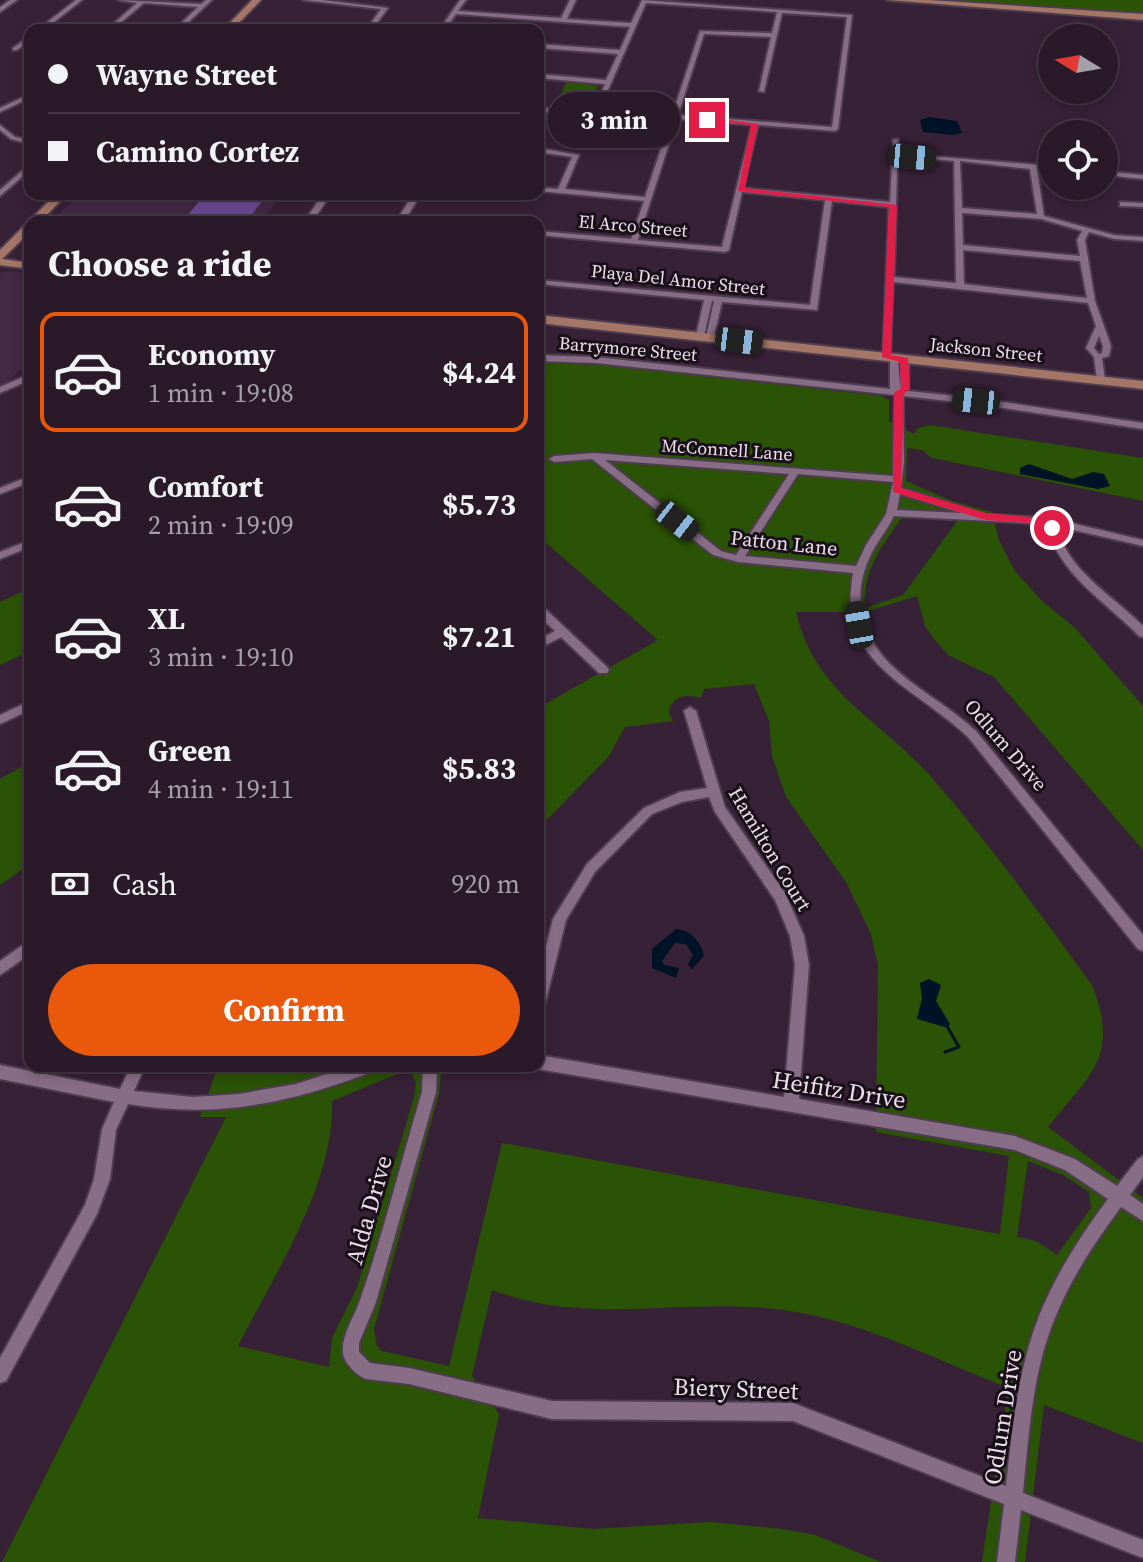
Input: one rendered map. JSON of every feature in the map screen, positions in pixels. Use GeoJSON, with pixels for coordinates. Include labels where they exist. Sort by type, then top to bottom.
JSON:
{"type":"FeatureCollection","features":[{"type":"Feature","properties":{"kind":"main road"},"geometry":{"type":"LineString","coordinates":[[233,24],[257,0]]}},
{"type":"Feature","properties":{"kind":"main road"},"geometry":{"type":"LineString","coordinates":[[891,0],[1143,17]]}},
{"type":"Feature","properties":{"kind":"main road"},"geometry":{"type":"LineString","coordinates":[[40,216],[56,200]]}},
{"type":"Feature","properties":{"kind":"main road"},"geometry":{"type":"LineString","coordinates":[[0,256],[24,232]]}},
{"type":"Feature","properties":{"kind":"main road"},"geometry":{"type":"LineString","coordinates":[[0,262],[24,265]]}},
{"type":"Feature","properties":{"kind":"main road","name":"Jackson Street"},"geometry":{"type":"LineString","coordinates":[[544,320],[893,355],[1143,385]]}},
{"type":"Feature","properties":{"kind":"street"},"geometry":{"type":"LineString","coordinates":[[0,10],[14,0]]}},
{"type":"Feature","properties":{"kind":"street"},"geometry":{"type":"LineString","coordinates":[[48,24],[79,0]]}},
{"type":"Feature","properties":{"kind":"street"},"geometry":{"type":"LineString","coordinates":[[121,0],[203,6]]}},
{"type":"Feature","properties":{"kind":"street"},"geometry":{"type":"LineString","coordinates":[[184,24],[209,0]]}},
{"type":"Feature","properties":{"kind":"street"},"geometry":{"type":"LineString","coordinates":[[306,0],[385,8],[373,24]]}},
{"type":"Feature","properties":{"kind":"street"},"geometry":{"type":"LineString","coordinates":[[446,24],[463,0]]}},
{"type":"Feature","properties":{"kind":"street"},"geometry":{"type":"LineString","coordinates":[[563,20],[573,0]]}},
{"type":"Feature","properties":{"kind":"street"},"geometry":{"type":"LineString","coordinates":[[116,24],[143,1]]}},
{"type":"Feature","properties":{"kind":"street"},"geometry":{"type":"LineString","coordinates":[[544,110],[593,114],[644,1],[719,3],[848,15],[835,129],[675,117]]}},
{"type":"Feature","properties":{"kind":"street"},"geometry":{"type":"LineString","coordinates":[[762,91],[780,10]]}},
{"type":"Feature","properties":{"kind":"street"},"geometry":{"type":"LineString","coordinates":[[454,12],[632,25]]}},
{"type":"Feature","properties":{"kind":"street"},"geometry":{"type":"LineString","coordinates":[[634,242],[704,31],[774,35]]}},
{"type":"Feature","properties":{"kind":"street"},"geometry":{"type":"LineString","coordinates":[[15,49],[24,42]]}},
{"type":"Feature","properties":{"kind":"street"},"geometry":{"type":"LineString","coordinates":[[544,46],[621,52]]}},
{"type":"Feature","properties":{"kind":"street"},"geometry":{"type":"LineString","coordinates":[[544,77],[608,82]]}},
{"type":"Feature","properties":{"kind":"street"},"geometry":{"type":"LineString","coordinates":[[0,110],[24,99]]}},
{"type":"Feature","properties":{"kind":"street"},"geometry":{"type":"LineString","coordinates":[[755,124],[740,190],[893,205]]}},
{"type":"Feature","properties":{"kind":"street"},"geometry":{"type":"LineString","coordinates":[[0,127],[13,138],[24,141]]}},
{"type":"Feature","properties":{"kind":"street"},"geometry":{"type":"LineString","coordinates":[[893,355],[890,279],[896,140]]}},
{"type":"Feature","properties":{"kind":"street"},"geometry":{"type":"LineString","coordinates":[[544,151],[576,155],[561,191]]}},
{"type":"Feature","properties":{"kind":"street"},"geometry":{"type":"LineString","coordinates":[[895,154],[1038,167]]}},
{"type":"Feature","properties":{"kind":"street"},"geometry":{"type":"LineString","coordinates":[[952,159],[958,210],[960,286]]}},
{"type":"Feature","properties":{"kind":"street"},"geometry":{"type":"LineString","coordinates":[[1033,167],[1041,217]]}},
{"type":"Feature","properties":{"kind":"street"},"geometry":{"type":"LineString","coordinates":[[0,194],[24,172]]}},
{"type":"Feature","properties":{"kind":"street"},"geometry":{"type":"LineString","coordinates":[[1118,174],[1143,177]]}},
{"type":"Feature","properties":{"kind":"street"},"geometry":{"type":"LineString","coordinates":[[544,190],[648,199]]}},
{"type":"Feature","properties":{"kind":"street","name":"El Arco Street"},"geometry":{"type":"LineString","coordinates":[[544,234],[725,250],[740,190]]}},
{"type":"Feature","properties":{"kind":"street","name":"Playa Del Amor Street"},"geometry":{"type":"LineString","coordinates":[[544,283],[814,308],[829,198]]}},
{"type":"Feature","properties":{"kind":"street"},"geometry":{"type":"LineString","coordinates":[[1123,204],[1143,205]]}},
{"type":"Feature","properties":{"kind":"street"},"geometry":{"type":"LineString","coordinates":[[958,210],[1041,217],[1086,230],[1143,239]]}},
{"type":"Feature","properties":{"kind":"street"},"geometry":{"type":"LineString","coordinates":[[1086,230],[1081,240],[1091,301],[1107,345],[1106,354],[1098,357]]}},
{"type":"Feature","properties":{"kind":"street"},"geometry":{"type":"LineString","coordinates":[[959,247],[1084,259]]}},
{"type":"Feature","properties":{"kind":"street"},"geometry":{"type":"LineString","coordinates":[[890,279],[1091,301]]}},
{"type":"Feature","properties":{"kind":"street"},"geometry":{"type":"LineString","coordinates":[[705,337],[713,299]]}},
{"type":"Feature","properties":{"kind":"street"},"geometry":{"type":"LineString","coordinates":[[1099,328],[1092,343],[1092,353],[1098,357],[1101,380]]}},
{"type":"Feature","properties":{"kind":"street"},"geometry":{"type":"LineString","coordinates":[[1092,343],[1107,345]]}},
{"type":"Feature","properties":{"kind":"street","name":"Odlum Drive"},"geometry":{"type":"LineString","coordinates":[[893,355],[894,388],[899,393],[896,484],[891,513],[859,570],[857,617],[874,654],[886,668],[944,708],[972,734],[1143,945]]}},
{"type":"Feature","properties":{"kind":"street","name":"Odlum Drive"},"geometry":{"type":"LineString","coordinates":[[893,355],[905,378],[905,389],[899,393]]}},
{"type":"Feature","properties":{"kind":"street","name":"Barrymore Street"},"geometry":{"type":"LineString","coordinates":[[544,358],[610,361],[1033,408],[1143,426]]}},
{"type":"Feature","properties":{"kind":"street"},"geometry":{"type":"LineString","coordinates":[[894,377],[905,378]]}},
{"type":"Feature","properties":{"kind":"street"},"geometry":{"type":"LineString","coordinates":[[0,390],[24,380]]}},
{"type":"Feature","properties":{"kind":"street","name":"McConnell Lane"},"geometry":{"type":"LineString","coordinates":[[554,459],[594,456],[795,471],[896,484],[986,516]]}},
{"type":"Feature","properties":{"kind":"street","name":"Patton Lane"},"geometry":{"type":"LineString","coordinates":[[594,456],[717,553],[738,559],[859,570]]}},
{"type":"Feature","properties":{"kind":"street"},"geometry":{"type":"LineString","coordinates":[[738,559],[795,471]]}},
{"type":"Feature","properties":{"kind":"street"},"geometry":{"type":"LineString","coordinates":[[0,491],[24,481]]}},
{"type":"Feature","properties":{"kind":"street"},"geometry":{"type":"LineString","coordinates":[[891,513],[1050,521],[1143,543]]}},
{"type":"Feature","properties":{"kind":"street"},"geometry":{"type":"LineString","coordinates":[[1050,521],[1058,550],[1067,563],[1120,608],[1143,633]]}},
{"type":"Feature","properties":{"kind":"street"},"geometry":{"type":"LineString","coordinates":[[0,556],[24,546]]}},
{"type":"Feature","properties":{"kind":"street"},"geometry":{"type":"LineString","coordinates":[[544,615],[603,670]]}},
{"type":"Feature","properties":{"kind":"street"},"geometry":{"type":"LineString","coordinates":[[544,642],[562,632]]}},
{"type":"Feature","properties":{"kind":"street"},"geometry":{"type":"LineString","coordinates":[[0,720],[24,708]]}},
{"type":"Feature","properties":{"kind":"street","name":"Hamilton Court"},"geometry":{"type":"LineString","coordinates":[[690,711],[723,816],[780,897],[797,936],[802,965],[791,1105]]}},
{"type":"Feature","properties":{"kind":"street"},"geometry":{"type":"LineString","coordinates":[[544,981],[560,919],[591,868],[648,811],[680,797],[713,792]]}},
{"type":"Feature","properties":{"kind":"street"},"geometry":{"type":"LineString","coordinates":[[0,969],[24,951]]}},
{"type":"Feature","properties":{"kind":"street","name":"Heifitz Drive"},"geometry":{"type":"LineString","coordinates":[[544,1063],[1015,1143],[1070,1164],[1143,1213]]}},
{"type":"Feature","properties":{"kind":"street"},"geometry":{"type":"LineString","coordinates":[[0,1072],[125,1095],[191,1103],[245,1101],[316,1086],[353,1072]]}},
{"type":"Feature","properties":{"kind":"street"},"geometry":{"type":"LineString","coordinates":[[0,1375],[92,1209],[102,1179],[109,1129],[135,1072]]}},
{"type":"Feature","properties":{"kind":"street","name":"Alda Drive"},"geometry":{"type":"LineString","coordinates":[[357,1364],[351,1355],[351,1343],[368,1302],[429,1092],[430,1072]]}},
{"type":"Feature","properties":{"kind":"street","name":"Odlum Drive"},"geometry":{"type":"LineString","coordinates":[[1006,1562],[1026,1399],[1045,1323],[1059,1289],[1080,1254],[1143,1164]]}},
{"type":"Feature","properties":{"kind":"street","name":"Biery Street"},"geometry":{"type":"LineString","coordinates":[[357,1364],[379,1375],[409,1376],[552,1410],[793,1412],[1143,1549]]}},
{"type":"Feature","properties":{"kind":"shaded area"},"geometry":{"type":"Polygon","coordinates":[[[73,200],[278,200],[266,216],[57,216],[73,200]]]}},
{"type":"Feature","properties":{"kind":"shaded area"},"geometry":{"type":"Polygon","coordinates":[[[24,272],[24,369],[18,371],[9,382],[0,385],[0,273],[24,272]]]}},
{"type":"Feature","properties":{"kind":"green space"},"geometry":{"type":"Polygon","coordinates":[[[947,0],[1143,0],[1143,14],[947,0]]]}},
{"type":"Feature","properties":{"kind":"green space"},"geometry":{"type":"Polygon","coordinates":[[[567,81],[598,86],[588,109],[554,108],[567,81]]]}},
{"type":"Feature","properties":{"kind":"green space"},"geometry":{"type":"Polygon","coordinates":[[[544,363],[603,365],[882,396],[889,400],[889,421],[914,434],[918,428],[930,425],[1143,458],[1143,501],[932,458],[922,450],[907,448],[906,481],[952,501],[992,512],[999,540],[1015,571],[1041,600],[1075,628],[1143,706],[1143,850],[994,677],[948,655],[925,626],[917,596],[865,612],[796,612],[805,641],[834,686],[932,778],[994,854],[1092,985],[1100,1010],[1102,1047],[1088,1077],[1048,1127],[1143,1198],[1143,1443],[1044,1405],[1025,1562],[982,1562],[1008,1388],[900,1343],[816,1316],[751,1307],[566,1307],[529,1301],[492,1290],[472,1376],[499,1414],[478,1518],[593,1529],[710,1522],[782,1529],[815,1535],[881,1562],[2,1562],[226,1117],[200,1117],[216,1072],[402,1072],[332,1101],[324,1164],[313,1196],[300,1228],[238,1346],[329,1367],[332,1338],[357,1288],[414,1097],[416,1082],[411,1072],[442,1072],[374,1329],[377,1346],[382,1351],[449,1366],[502,1143],[1000,1234],[1009,1156],[876,1132],[878,966],[871,934],[846,882],[786,797],[772,756],[769,721],[754,684],[704,689],[701,698],[686,696],[673,702],[669,712],[673,721],[625,727],[609,756],[544,823],[544,705],[658,640],[544,541],[544,363]],[[901,519],[874,560],[867,583],[865,608],[903,595],[958,520],[901,519]],[[1028,1161],[1017,1237],[1036,1241],[1057,1255],[1091,1208],[1089,1192],[1063,1175],[1028,1161]]]}},
{"type":"Feature","properties":{"kind":"green space"},"geometry":{"type":"Polygon","coordinates":[[[24,591],[24,654],[0,665],[0,602],[24,591]]]}},
{"type":"Feature","properties":{"kind":"green space"},"geometry":{"type":"Polygon","coordinates":[[[24,765],[24,868],[0,885],[0,779],[24,765]]]}},
{"type":"Feature","properties":{"kind":"water"},"geometry":{"type":"Polygon","coordinates":[[[929,117],[957,121],[962,133],[923,132],[920,120],[929,117]]]}},
{"type":"Feature","properties":{"kind":"water"},"geometry":{"type":"Polygon","coordinates":[[[1029,464],[1072,479],[1093,472],[1104,474],[1110,486],[1098,489],[1020,474],[1020,468],[1029,464]]]}},
{"type":"Feature","properties":{"kind":"water"},"geometry":{"type":"Polygon","coordinates":[[[676,929],[686,931],[694,938],[704,956],[692,969],[688,964],[693,955],[686,944],[675,943],[662,961],[664,965],[679,968],[676,978],[652,968],[652,949],[676,929]]]}},
{"type":"Feature","properties":{"kind":"water"},"geometry":{"type":"Polygon","coordinates":[[[929,979],[941,985],[936,1001],[950,1024],[948,1028],[917,1019],[922,998],[920,983],[929,979]]]}},
{"type":"Feature","properties":{"kind":"building"},"geometry":{"type":"Polygon","coordinates":[[[200,200],[263,200],[251,216],[187,216],[200,200]]]}},
{"type":"Feature","properties":{"kind":"waterway"},"geometry":{"type":"LineString","coordinates":[[945,1052],[959,1047],[948,1028]]}},
{"type":"Feature","properties":{"kind":"route"},"geometry":{"type":"LineString","coordinates":[[707,120],[755,124],[740,190],[893,205],[886,357],[905,360],[905,389],[899,393],[896,490],[986,516],[1050,521],[1052,528]]}}]}
